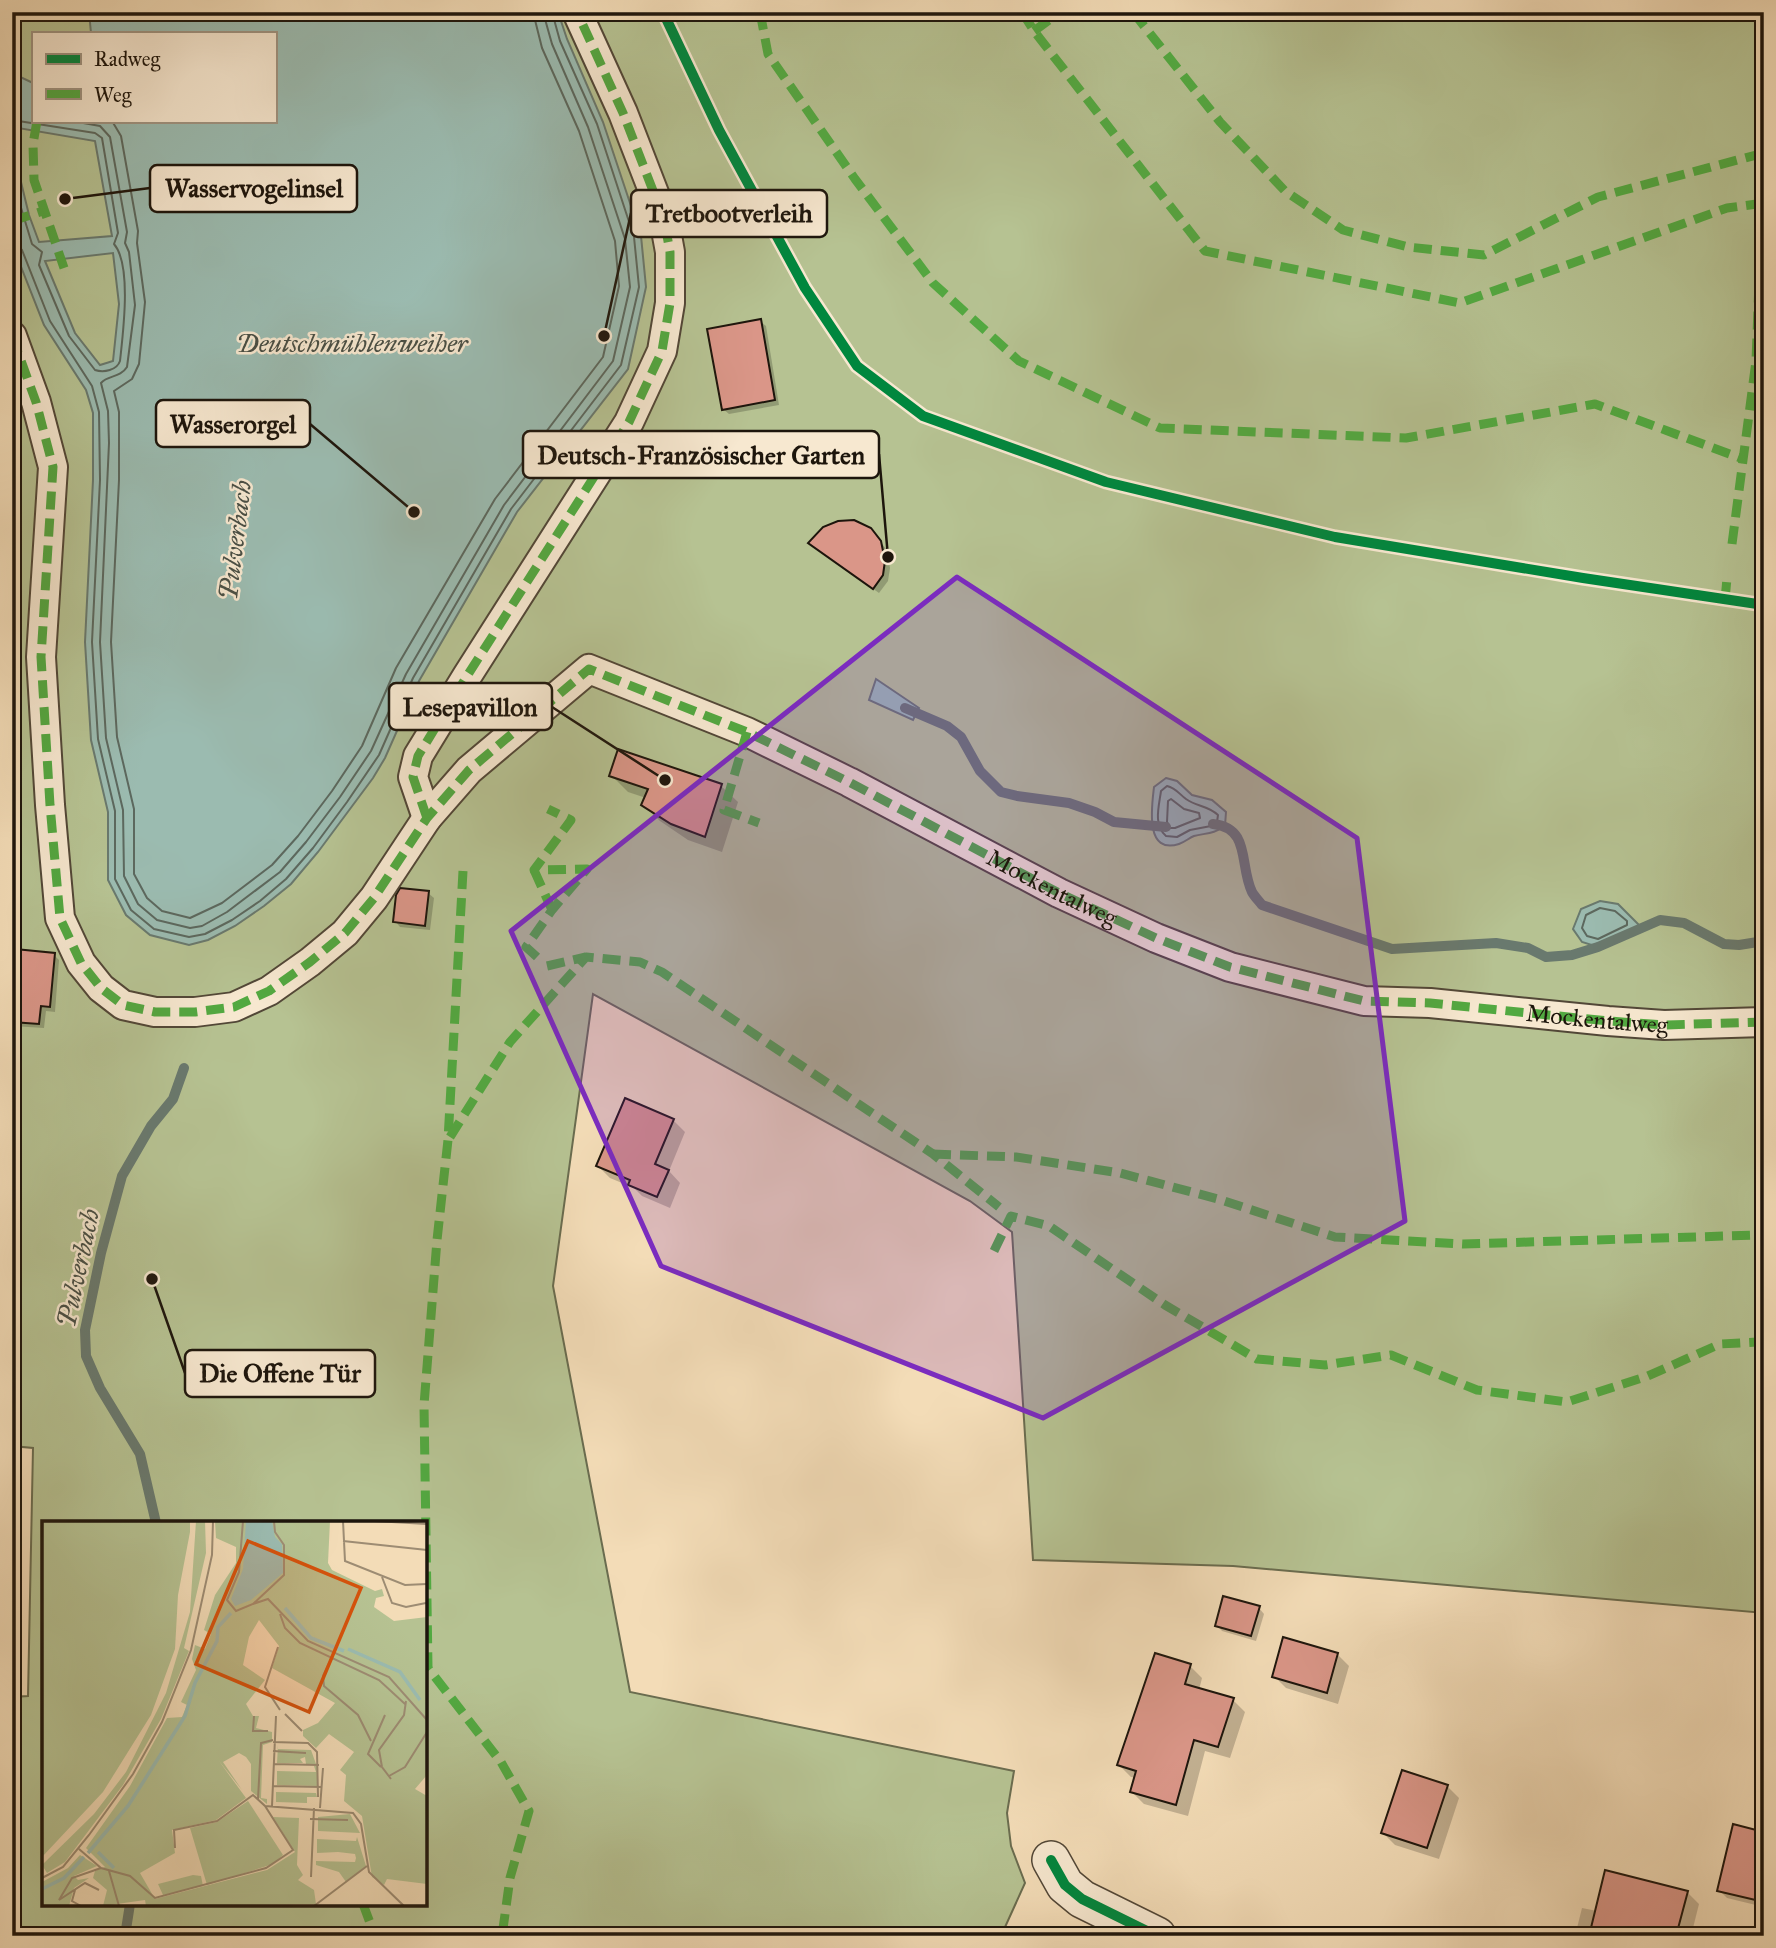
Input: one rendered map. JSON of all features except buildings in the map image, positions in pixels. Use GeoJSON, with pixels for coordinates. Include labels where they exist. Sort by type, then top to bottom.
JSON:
{"type":"FeatureCollection","features":[{"type":"Feature","properties":{"kind":"street"},"geometry":{"type":"LineString","coordinates":[[12,336],[36,402],[53,467],[41,657],[60,918],[81,963],[101,988],[123,1005],[155,1012],[195,1012],[234,1007],[269,991],[345,933],[374,898],[427,818],[413,777],[418,756],[629,422],[662,351],[670,303],[670,252],[664,219],[623,113],[577,12]]}},
{"type":"Feature","properties":{"kind":"street","name":"Mockentalweg"},"geometry":{"type":"LineString","coordinates":[[427,818],[469,770],[589,669],[747,732],[849,782],[1059,893],[1156,938],[1230,967],[1364,1001],[1430,1003],[1650,1024],[1764,1022]]}},
{"type":"Feature","properties":{"kind":"street"},"geometry":{"type":"LineString","coordinates":[[1051,1860],[1065,1885],[1082,1899],[1157,1936]]}},
{"type":"Feature","properties":{"kind":"highlighted area"},"geometry":{"type":"Polygon","coordinates":[[[957,577],[1357,838],[1405,1221],[1043,1418],[661,1266],[511,931],[957,577]]]}},
{"type":"Feature","properties":{"kind":"green space"},"geometry":{"type":"Polygon","coordinates":[[[12,12],[1764,12],[1764,1613],[1233,1566],[1033,1560],[1012,1232],[970,1201],[593,994],[553,1286],[630,1692],[1014,1771],[1007,1813],[1011,1846],[1025,1883],[1001,1936],[12,1936],[12,1697],[28,1696],[33,1448],[12,1446],[12,12]]]}},
{"type":"Feature","properties":{"kind":"water","name":"Deutschmühlenweiher"},"geometry":{"type":"Polygon","coordinates":[[[89,12],[558,12],[603,122],[641,236],[646,287],[628,369],[517,512],[419,681],[385,758],[373,778],[291,884],[235,926],[208,940],[189,945],[150,935],[126,915],[108,880],[108,812],[91,740],[85,642],[93,480],[93,413],[86,390],[44,325],[12,244],[12,145],[29,215],[39,242],[112,236],[95,141],[12,127],[12,73],[32,83],[32,122],[276,122],[276,32],[91,32],[89,12]],[[113,253],[45,261],[75,333],[100,365],[113,361],[119,304],[113,253]]]}},
{"type":"Feature","properties":{"kind":"water"},"geometry":{"type":"Polygon","coordinates":[[[876,679],[919,708],[913,720],[869,700],[876,679]]]}},
{"type":"Feature","properties":{"kind":"water"},"geometry":{"type":"Polygon","coordinates":[[[1166,778],[1177,781],[1192,795],[1212,800],[1226,812],[1225,826],[1179,844],[1168,845],[1160,842],[1155,836],[1153,826],[1153,795],[1154,787],[1166,778]]]}},
{"type":"Feature","properties":{"kind":"water"},"geometry":{"type":"Polygon","coordinates":[[[1600,901],[1618,904],[1641,927],[1598,947],[1582,942],[1573,929],[1581,909],[1600,901]]]}},
{"type":"Feature","properties":{"kind":"waterway"},"geometry":{"type":"LineString","coordinates":[[905,708],[947,726],[961,737],[980,771],[1001,792],[1069,803],[1114,822],[1166,827]]}},
{"type":"Feature","properties":{"kind":"waterway"},"geometry":{"type":"LineString","coordinates":[[1213,824],[1225,827],[1239,840],[1248,881],[1253,894],[1262,905],[1392,949],[1496,943],[1528,948],[1546,957],[1572,955],[1598,947],[1660,920],[1684,923],[1724,944],[1739,945],[1764,941]]}},
{"type":"Feature","properties":{"kind":"waterway","name":"Pulverbach"},"geometry":{"type":"LineString","coordinates":[[156,1521],[140,1454],[100,1388],[86,1356],[85,1330],[101,1253],[122,1176],[151,1126],[173,1099],[184,1068]]}},
{"type":"Feature","properties":{"kind":"waterway","name":"Pulverbach"},"geometry":{"type":"LineString","coordinates":[[125,1936],[130,1906]]}},
{"type":"Feature","properties":{"kind":"marked path"},"geometry":{"type":"LineString","coordinates":[[427,818],[413,777],[418,756],[629,422],[662,351],[670,303],[670,252],[664,219],[623,113],[577,12]]}},
{"type":"Feature","properties":{"kind":"marked path"},"geometry":{"type":"LineString","coordinates":[[760,12],[768,54],[855,179],[933,283],[1019,361],[1160,428],[1406,438],[1595,404],[1743,459]]}},
{"type":"Feature","properties":{"kind":"marked path"},"geometry":{"type":"LineString","coordinates":[[1022,12],[1205,251],[1460,303],[1727,208],[1764,203]]}},
{"type":"Feature","properties":{"kind":"marked path"},"geometry":{"type":"LineString","coordinates":[[1034,31],[1060,12]]}},
{"type":"Feature","properties":{"kind":"marked path"},"geometry":{"type":"LineString","coordinates":[[1133,12],[1220,122],[1285,191],[1343,230],[1408,247],[1484,255],[1598,197],[1764,153]]}},
{"type":"Feature","properties":{"kind":"marked path"},"geometry":{"type":"LineString","coordinates":[[37,122],[33,144],[34,180],[64,268]]}},
{"type":"Feature","properties":{"kind":"marked path"},"geometry":{"type":"LineString","coordinates":[[1732,544],[1756,361],[1762,203]]}},
{"type":"Feature","properties":{"kind":"marked path"},"geometry":{"type":"LineString","coordinates":[[12,221],[43,211]]}},
{"type":"Feature","properties":{"kind":"marked path"},"geometry":{"type":"LineString","coordinates":[[12,336],[36,402],[53,467],[41,657],[60,918],[81,963],[101,988],[123,1005],[155,1012],[195,1012],[234,1007],[269,991],[310,962],[345,933],[374,898],[427,818],[469,770],[589,669],[747,732],[849,782],[1059,893],[1156,938],[1230,967],[1364,1001],[1430,1003],[1664,1025],[1764,1022]]}},
{"type":"Feature","properties":{"kind":"marked path"},"geometry":{"type":"LineString","coordinates":[[1725,600],[1727,578]]}},
{"type":"Feature","properties":{"kind":"marked path"},"geometry":{"type":"LineString","coordinates":[[747,732],[724,810],[759,823]]}},
{"type":"Feature","properties":{"kind":"marked path"},"geometry":{"type":"LineString","coordinates":[[537,957],[526,947],[552,910],[587,869],[534,870],[571,820],[548,809]]}},
{"type":"Feature","properties":{"kind":"marked path"},"geometry":{"type":"LineString","coordinates":[[534,870],[552,910]]}},
{"type":"Feature","properties":{"kind":"marked path"},"geometry":{"type":"LineString","coordinates":[[426,1521],[424,1405],[448,1140],[463,871]]}},
{"type":"Feature","properties":{"kind":"marked path"},"geometry":{"type":"LineString","coordinates":[[547,966],[586,957]]}},
{"type":"Feature","properties":{"kind":"marked path"},"geometry":{"type":"LineString","coordinates":[[450,1137],[510,1042],[586,957],[640,962],[662,972],[933,1154],[999,1207]]}},
{"type":"Feature","properties":{"kind":"marked path"},"geometry":{"type":"LineString","coordinates":[[933,1154],[1016,1157],[1120,1173],[1218,1199],[1335,1237],[1463,1244],[1759,1235]]}},
{"type":"Feature","properties":{"kind":"marked path"},"geometry":{"type":"LineString","coordinates":[[994,1251],[1011,1216],[1049,1226],[1165,1305],[1257,1359],[1325,1365],[1391,1355],[1477,1390],[1567,1402],[1648,1376],[1720,1344],[1757,1342]]}},
{"type":"Feature","properties":{"kind":"marked path"},"geometry":{"type":"LineString","coordinates":[[427,1602],[428,1668],[501,1762],[529,1811],[510,1878],[502,1936]]}},
{"type":"Feature","properties":{"kind":"marked path"},"geometry":{"type":"LineString","coordinates":[[364,1906],[375,1936]]}},
{"type":"Feature","properties":{"kind":"cycle path"},"geometry":{"type":"LineString","coordinates":[[663,12],[719,130],[805,288],[857,366],[923,416],[1106,482],[1335,537],[1764,605]]}},
{"type":"Feature","properties":{"kind":"cycle path"},"geometry":{"type":"LineString","coordinates":[[1051,1860],[1065,1885],[1082,1899],[1157,1936]]}},
{"type":"Feature","properties":{"kind":"place","name":"Wasservogelinsel"},"geometry":{"type":"Point","coordinates":[65,199]}},
{"type":"Feature","properties":{"kind":"place","name":"Tretbootverleih"},"geometry":{"type":"Point","coordinates":[604,336]}},
{"type":"Feature","properties":{"kind":"place","name":"Wasserorgel"},"geometry":{"type":"Point","coordinates":[414,512]}},
{"type":"Feature","properties":{"kind":"place","name":"Deutsch-Französischer Garten"},"geometry":{"type":"Point","coordinates":[888,557]}},
{"type":"Feature","properties":{"kind":"place","name":"Lesepavillon"},"geometry":{"type":"Point","coordinates":[665,780]}},
{"type":"Feature","properties":{"kind":"place","name":"Die Offene Tür"},"geometry":{"type":"Point","coordinates":[152,1279]}}]}
